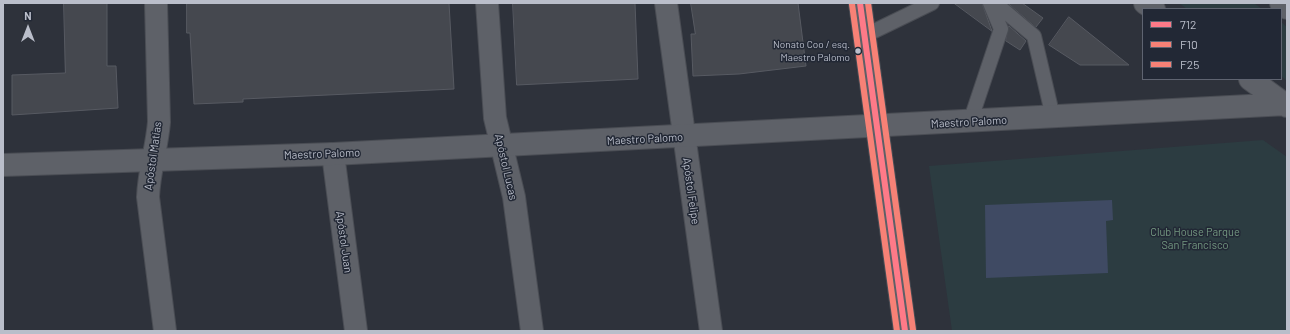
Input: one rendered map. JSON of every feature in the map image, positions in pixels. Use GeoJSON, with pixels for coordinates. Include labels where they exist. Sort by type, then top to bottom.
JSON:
{"type":"FeatureCollection","features":[{"type":"Feature","properties":{"kind":"main road"},"geometry":{"type":"LineString","coordinates":[[860,3],[905,331]]}},
{"type":"Feature","properties":{"kind":"street","name":"Apóstol Matías"},"geometry":{"type":"LineString","coordinates":[[156,3],[159,122],[154,160],[149,182],[149,212],[165,331]]}},
{"type":"Feature","properties":{"kind":"street","name":"Apóstol Lucas"},"geometry":{"type":"LineString","coordinates":[[487,3],[495,118],[514,197],[532,331]]}},
{"type":"Feature","properties":{"kind":"street","name":"Apóstol Felipe"},"geometry":{"type":"LineString","coordinates":[[666,3],[711,331]]}},
{"type":"Feature","properties":{"kind":"street"},"geometry":{"type":"LineString","coordinates":[[1281,3],[1287,8]]}},
{"type":"Feature","properties":{"kind":"street"},"geometry":{"type":"LineString","coordinates":[[1251,80],[1286,105]]}},
{"type":"Feature","properties":{"kind":"street","name":"Maestro Palomo"},"geometry":{"type":"LineString","coordinates":[[3,165],[333,154],[1286,105]]}},
{"type":"Feature","properties":{"kind":"street","name":"Apóstol Juan"},"geometry":{"type":"LineString","coordinates":[[333,154],[356,331]]}},
{"type":"Feature","properties":{"kind":"lane"},"geometry":{"type":"LineString","coordinates":[[864,36],[932,3]]}},
{"type":"Feature","properties":{"kind":"lane"},"geometry":{"type":"LineString","coordinates":[[970,122],[1001,29],[990,3]]}},
{"type":"Feature","properties":{"kind":"lane"},"geometry":{"type":"LineString","coordinates":[[995,3],[1034,36],[1053,117]]}},
{"type":"Feature","properties":{"kind":"green space"},"geometry":{"type":"Polygon","coordinates":[[[1179,3],[1254,3],[1261,8],[1186,8],[1179,3]]]}},
{"type":"Feature","properties":{"kind":"green space"},"geometry":{"type":"Polygon","coordinates":[[[1282,23],[1287,27],[1287,81],[1282,77],[1282,23]]]}},
{"type":"Feature","properties":{"kind":"green space","name":"Club House Parque San Francisco"},"geometry":{"type":"Polygon","coordinates":[[[1263,140],[1287,157],[1287,331],[952,331],[929,166],[1263,140]]]}},
{"type":"Feature","properties":{"kind":"water"},"geometry":{"type":"Polygon","coordinates":[[[1112,200],[1113,220],[1106,221],[1108,273],[986,278],[985,205],[1112,200]]]}},
{"type":"Feature","properties":{"kind":"building"},"geometry":{"type":"Polygon","coordinates":[[[64,3],[107,3],[107,66],[116,66],[118,108],[12,115],[12,75],[65,73],[64,3]]]}},
{"type":"Feature","properties":{"kind":"building"},"geometry":{"type":"Polygon","coordinates":[[[187,3],[449,3],[454,89],[243,99],[243,102],[194,104],[190,33],[187,33],[187,3]]]}},
{"type":"Feature","properties":{"kind":"building"},"geometry":{"type":"Polygon","coordinates":[[[513,3],[635,3],[638,79],[517,85],[513,3]]]}},
{"type":"Feature","properties":{"kind":"building"},"geometry":{"type":"Polygon","coordinates":[[[691,3],[798,3],[806,66],[739,74],[693,76],[691,34],[695,34],[691,3]]]}},
{"type":"Feature","properties":{"kind":"building"},"geometry":{"type":"Polygon","coordinates":[[[954,3],[982,3],[992,31],[954,3]]]}},
{"type":"Feature","properties":{"kind":"building"},"geometry":{"type":"Polygon","coordinates":[[[1008,3],[1022,3],[1043,18],[1036,27],[1008,3]]]}},
{"type":"Feature","properties":{"kind":"building"},"geometry":{"type":"Polygon","coordinates":[[[1069,17],[1129,65],[1080,65],[1049,45],[1069,17]]]}},
{"type":"Feature","properties":{"kind":"building"},"geometry":{"type":"Polygon","coordinates":[[[1009,26],[1026,41],[1020,50],[1006,41],[1009,26]]]}},
{"type":"Feature","properties":{"kind":"transit line","name":"712"},"geometry":{"type":"LineString","coordinates":[[860,3],[905,331]]}},
{"type":"Feature","properties":{"kind":"transit line","name":"F25"},"geometry":{"type":"LineString","coordinates":[[868,3],[913,330]]}},
{"type":"Feature","properties":{"kind":"transit line","name":"F10"},"geometry":{"type":"LineString","coordinates":[[852,4],[897,331]]}},
{"type":"Feature","properties":{"kind":"place","name":"Nonato Coo / esq. Maestro Palomo"},"geometry":{"type":"Point","coordinates":[858,51]}}]}
